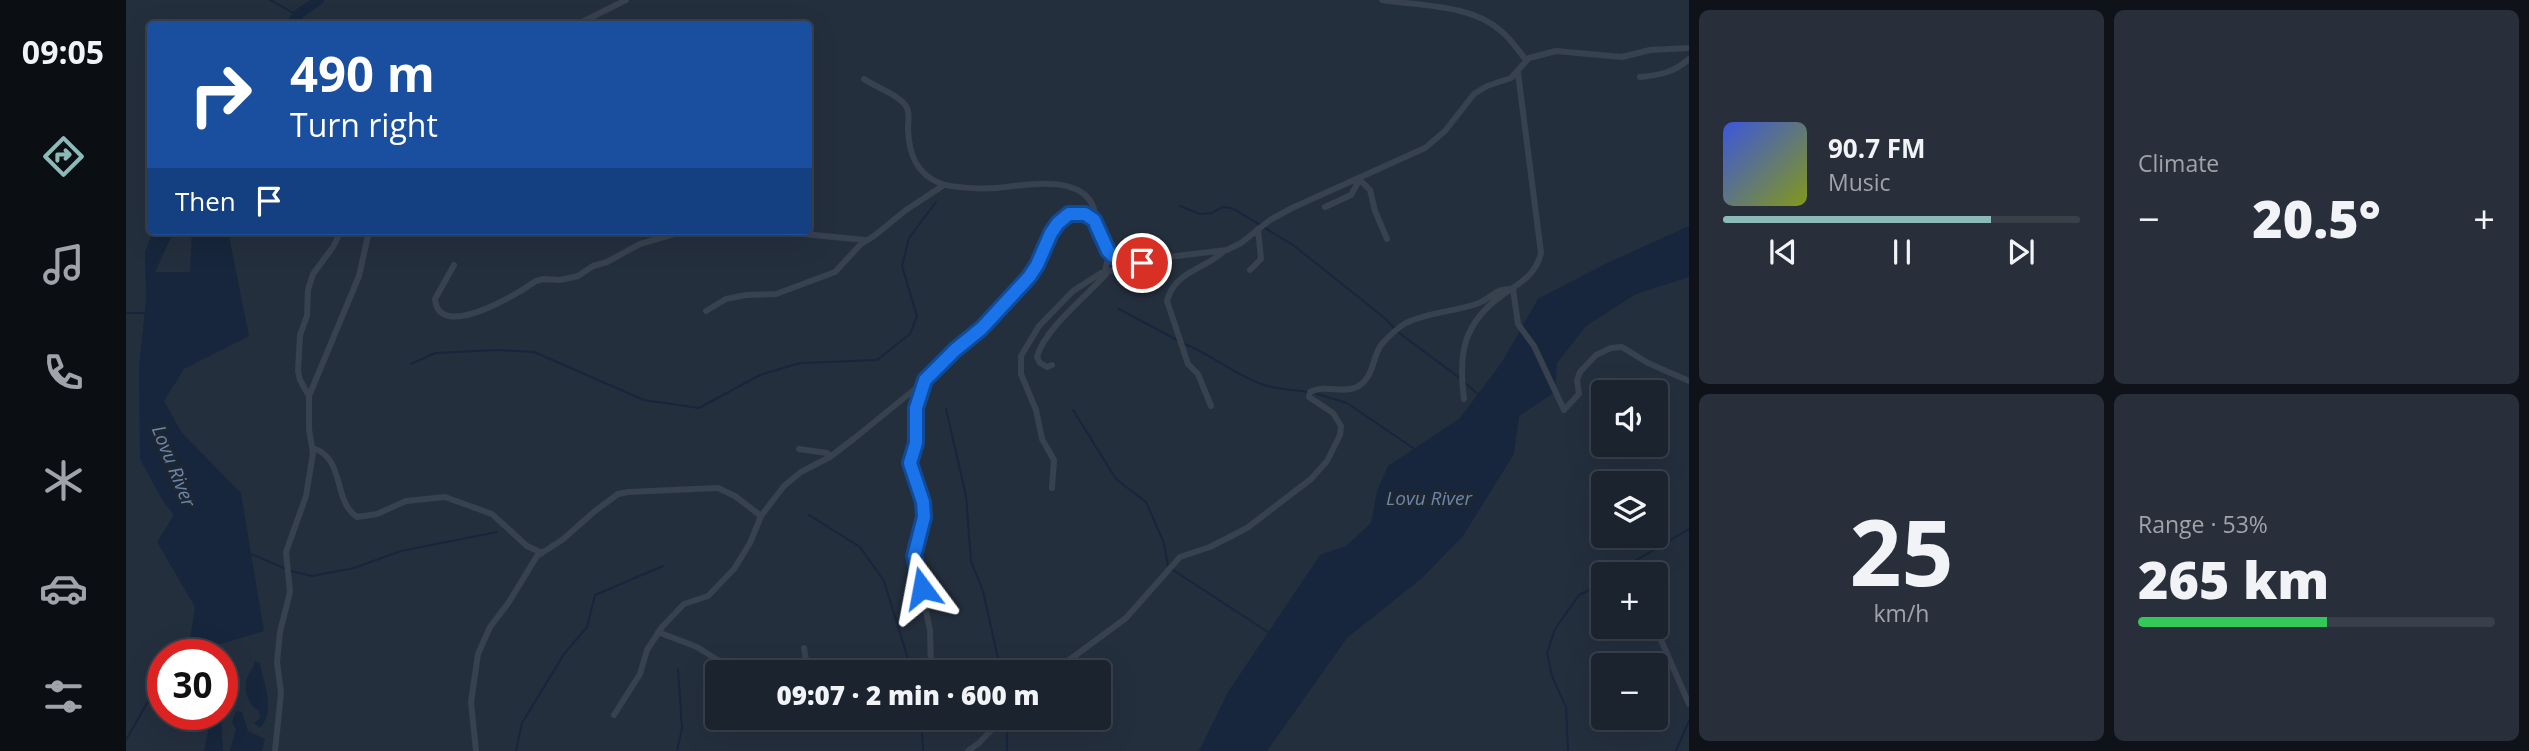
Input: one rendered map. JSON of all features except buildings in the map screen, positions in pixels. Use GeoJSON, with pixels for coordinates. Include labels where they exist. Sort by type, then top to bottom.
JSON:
{"type":"FeatureCollection","features":[{"type":"Feature","properties":{"kind":"street"},"geometry":{"type":"LineString","coordinates":[[584,21],[626,0]]}},
{"type":"Feature","properties":{"kind":"street"},"geometry":{"type":"LineString","coordinates":[[1382,0],[1437,5],[1477,17],[1500,30],[1526,60]]}},
{"type":"Feature","properties":{"kind":"street"},"geometry":{"type":"LineString","coordinates":[[1052,488],[1054,460],[1039,432],[1036,410],[1021,373],[1020,362],[1032,336],[1073,291],[1106,272],[1168,257],[1224,250],[1241,243],[1292,208],[1425,148],[1445,131],[1474,94],[1487,86],[1511,78],[1526,60],[1556,51],[1622,57],[1650,50],[1689,48]]}},
{"type":"Feature","properties":{"kind":"street"},"geometry":{"type":"LineString","coordinates":[[1640,77],[1667,74],[1689,59]]}},
{"type":"Feature","properties":{"kind":"street"},"geometry":{"type":"LineString","coordinates":[[1464,399],[1463,349],[1469,330],[1500,297],[1532,274],[1541,253],[1518,72]]}},
{"type":"Feature","properties":{"kind":"street"},"geometry":{"type":"LineString","coordinates":[[864,79],[903,101],[909,112],[910,149],[914,162],[922,172],[944,185],[994,188],[1045,183],[1069,187],[1091,203],[1096,214],[1096,224]]}},
{"type":"Feature","properties":{"kind":"street"},"geometry":{"type":"LineString","coordinates":[[1325,207],[1350,195],[1361,178]]}},
{"type":"Feature","properties":{"kind":"street"},"geometry":{"type":"LineString","coordinates":[[1361,178],[1370,190],[1375,211],[1387,239]]}},
{"type":"Feature","properties":{"kind":"street"},"geometry":{"type":"LineString","coordinates":[[706,311],[726,299],[776,294],[797,284],[827,276],[839,268],[865,240],[944,185]]}},
{"type":"Feature","properties":{"kind":"street"},"geometry":{"type":"LineString","coordinates":[[614,715],[640,674],[647,650],[658,632],[684,604],[708,596],[734,569],[750,543],[761,516],[794,477],[830,457],[925,380],[982,328],[1029,277],[1058,223],[1069,214],[1080,213],[1089,217],[1096,224],[1109,252],[1120,260],[1142,263]]}},
{"type":"Feature","properties":{"kind":"street"},"geometry":{"type":"LineString","coordinates":[[1250,270],[1261,259],[1258,229]]}},
{"type":"Feature","properties":{"kind":"street"},"geometry":{"type":"LineString","coordinates":[[309,396],[300,380],[298,361],[300,335],[308,309],[308,290],[313,274],[339,235]]}},
{"type":"Feature","properties":{"kind":"street"},"geometry":{"type":"LineString","coordinates":[[275,751],[281,693],[277,654],[290,592],[286,552],[306,496],[313,448],[309,429],[309,396],[359,276],[368,235]]}},
{"type":"Feature","properties":{"kind":"street"},"geometry":{"type":"LineString","coordinates":[[454,265],[435,299],[439,310],[449,317],[478,312],[536,281],[578,276],[640,244],[670,235]]}},
{"type":"Feature","properties":{"kind":"street"},"geometry":{"type":"LineString","coordinates":[[812,235],[865,240]]}},
{"type":"Feature","properties":{"kind":"street"},"geometry":{"type":"LineString","coordinates":[[1211,406],[1198,374],[1188,364],[1167,301],[1172,288],[1178,282],[1224,250]]}},
{"type":"Feature","properties":{"kind":"street"},"geometry":{"type":"LineString","coordinates":[[1052,365],[1046,367],[1040,363],[1037,357],[1040,348],[1106,272],[1109,252]]}},
{"type":"Feature","properties":{"kind":"street"},"geometry":{"type":"LineString","coordinates":[[1067,660],[1126,618],[1180,557],[1210,547],[1247,528],[1320,470],[1334,449],[1341,426],[1333,413],[1309,397],[1311,391],[1354,388],[1363,383],[1380,348],[1402,325],[1417,318],[1476,304],[1501,288],[1513,289]]}},
{"type":"Feature","properties":{"kind":"street"},"geometry":{"type":"LineString","coordinates":[[1513,289],[1518,324],[1534,346],[1564,410],[1579,394],[1577,380],[1580,372],[1596,355],[1611,348],[1622,347],[1648,363],[1689,381]]}},
{"type":"Feature","properties":{"kind":"street"},"geometry":{"type":"LineString","coordinates":[[925,380],[916,408],[916,443],[910,466],[923,502],[924,517],[914,556],[930,630],[931,660]]}},
{"type":"Feature","properties":{"kind":"street"},"geometry":{"type":"LineString","coordinates":[[313,448],[328,456],[348,508],[358,517],[377,514],[406,501],[445,497],[492,514],[527,546],[542,553]]}},
{"type":"Feature","properties":{"kind":"street"},"geometry":{"type":"LineString","coordinates":[[799,449],[827,453],[830,457]]}},
{"type":"Feature","properties":{"kind":"street"},"geometry":{"type":"LineString","coordinates":[[475,751],[470,713],[480,647],[489,627],[509,602],[534,559],[562,540],[618,494],[628,492],[718,488],[735,496],[761,516]]}},
{"type":"Feature","properties":{"kind":"street"},"geometry":{"type":"LineString","coordinates":[[658,632],[696,647],[717,660]]}},
{"type":"Feature","properties":{"kind":"street"},"geometry":{"type":"LineString","coordinates":[[1661,639],[1689,704]]}},
{"type":"Feature","properties":{"kind":"street"},"geometry":{"type":"LineString","coordinates":[[804,648],[806,660]]}},
{"type":"Feature","properties":{"kind":"street"},"geometry":{"type":"LineString","coordinates":[[968,751],[990,730]]}},
{"type":"Feature","properties":{"kind":"water","name":"Lovu River"},"geometry":{"type":"Polygon","coordinates":[[[1689,226],[1689,277],[1636,294],[1586,326],[1557,363],[1555,392],[1519,416],[1514,454],[1463,536],[1422,578],[1347,638],[1267,751],[1199,751],[1228,692],[1320,555],[1346,546],[1371,523],[1377,491],[1388,466],[1460,418],[1502,362],[1538,299],[1605,264],[1689,226]]]}},
{"type":"Feature","properties":{"kind":"water","name":"Lovu River"},"geometry":{"type":"Polygon","coordinates":[[[151,235],[172,235],[155,272],[190,272],[192,235],[229,235],[249,336],[184,369],[164,401],[182,433],[241,493],[264,631],[237,639],[190,639],[195,607],[157,542],[174,515],[163,501],[140,459],[139,367],[146,299],[145,252],[151,235]]]}},
{"type":"Feature","properties":{"kind":"water"},"geometry":{"type":"Polygon","coordinates":[[[255,661],[260,663],[268,705],[265,721],[260,728],[254,723],[260,718],[259,711],[252,705],[246,691],[246,681],[255,661]]]}},
{"type":"Feature","properties":{"kind":"water"},"geometry":{"type":"Polygon","coordinates":[[[238,711],[242,712],[248,731],[265,739],[262,751],[230,751],[236,730],[238,730],[238,711]]]}},
{"type":"Feature","properties":{"kind":"water"},"geometry":{"type":"Polygon","coordinates":[[[208,730],[222,730],[223,751],[204,751],[208,730]]]}},
{"type":"Feature","properties":{"kind":"waterway"},"geometry":{"type":"LineString","coordinates":[[270,0],[304,21]]}},
{"type":"Feature","properties":{"kind":"waterway","name":"Lovu River"},"geometry":{"type":"LineString","coordinates":[[293,21],[297,15],[319,0]]}},
{"type":"Feature","properties":{"kind":"waterway"},"geometry":{"type":"LineString","coordinates":[[411,364],[435,353],[498,350],[534,352],[644,400],[699,408],[760,375],[800,363],[877,360],[910,334],[917,316],[902,266],[909,238],[936,202]]}},
{"type":"Feature","properties":{"kind":"waterway"},"geometry":{"type":"LineString","coordinates":[[1180,206],[1200,214],[1212,213],[1222,207],[1232,208],[1293,245],[1394,328]]}},
{"type":"Feature","properties":{"kind":"waterway"},"geometry":{"type":"LineString","coordinates":[[1119,309],[1177,340]]}},
{"type":"Feature","properties":{"kind":"waterway"},"geometry":{"type":"LineString","coordinates":[[126,313],[146,313]]}},
{"type":"Feature","properties":{"kind":"waterway"},"geometry":{"type":"LineString","coordinates":[[1398,332],[1461,379]]}},
{"type":"Feature","properties":{"kind":"waterway"},"geometry":{"type":"LineString","coordinates":[[1185,344],[1264,385],[1308,392]]}},
{"type":"Feature","properties":{"kind":"waterway"},"geometry":{"type":"LineString","coordinates":[[1465,383],[1479,395]]}},
{"type":"Feature","properties":{"kind":"waterway"},"geometry":{"type":"LineString","coordinates":[[1317,394],[1347,403],[1416,450]]}},
{"type":"Feature","properties":{"kind":"waterway"},"geometry":{"type":"LineString","coordinates":[[946,409],[966,496],[971,561],[983,591],[998,660]]}},
{"type":"Feature","properties":{"kind":"waterway"},"geometry":{"type":"LineString","coordinates":[[1073,410],[1116,479],[1146,502],[1164,543],[1168,567]]}},
{"type":"Feature","properties":{"kind":"waterway"},"geometry":{"type":"LineString","coordinates":[[809,515],[860,547],[884,581],[908,660]]}},
{"type":"Feature","properties":{"kind":"waterway"},"geometry":{"type":"LineString","coordinates":[[1633,562],[1689,529]]}},
{"type":"Feature","properties":{"kind":"waterway"},"geometry":{"type":"LineString","coordinates":[[291,571],[312,576],[354,568],[401,551],[497,532]]}},
{"type":"Feature","properties":{"kind":"waterway"},"geometry":{"type":"LineString","coordinates":[[249,553],[286,569]]}},
{"type":"Feature","properties":{"kind":"waterway"},"geometry":{"type":"LineString","coordinates":[[516,751],[522,723],[564,654],[587,627],[595,595],[663,566]]}},
{"type":"Feature","properties":{"kind":"waterway"},"geometry":{"type":"LineString","coordinates":[[1173,570],[1268,632]]}},
{"type":"Feature","properties":{"kind":"waterway"},"geometry":{"type":"LineString","coordinates":[[1568,751],[1566,707],[1552,676],[1547,653],[1555,629],[1579,595],[1591,589]]}},
{"type":"Feature","properties":{"kind":"waterway"},"geometry":{"type":"LineString","coordinates":[[677,751],[682,728],[678,669]]}},
{"type":"Feature","properties":{"kind":"waterway"},"geometry":{"type":"LineString","coordinates":[[126,740],[147,703]]}},
{"type":"Feature","properties":{"kind":"waterway"},"geometry":{"type":"LineString","coordinates":[[1676,751],[1689,721]]}},
{"type":"Feature","properties":{"kind":"waterway"},"geometry":{"type":"LineString","coordinates":[[922,730],[923,751]]}},
{"type":"Feature","properties":{"kind":"waterway"},"geometry":{"type":"LineString","coordinates":[[1007,730],[1007,751]]}},
{"type":"Feature","properties":{"kind":"route"},"geometry":{"type":"LineString","coordinates":[[922,588],[914,551],[924,517],[923,502],[910,463],[916,443],[916,408],[925,380],[982,328],[1029,277],[1051,233],[1069,214],[1085,214],[1094,220],[1113,256],[1128,262],[1142,263]]}}]}
